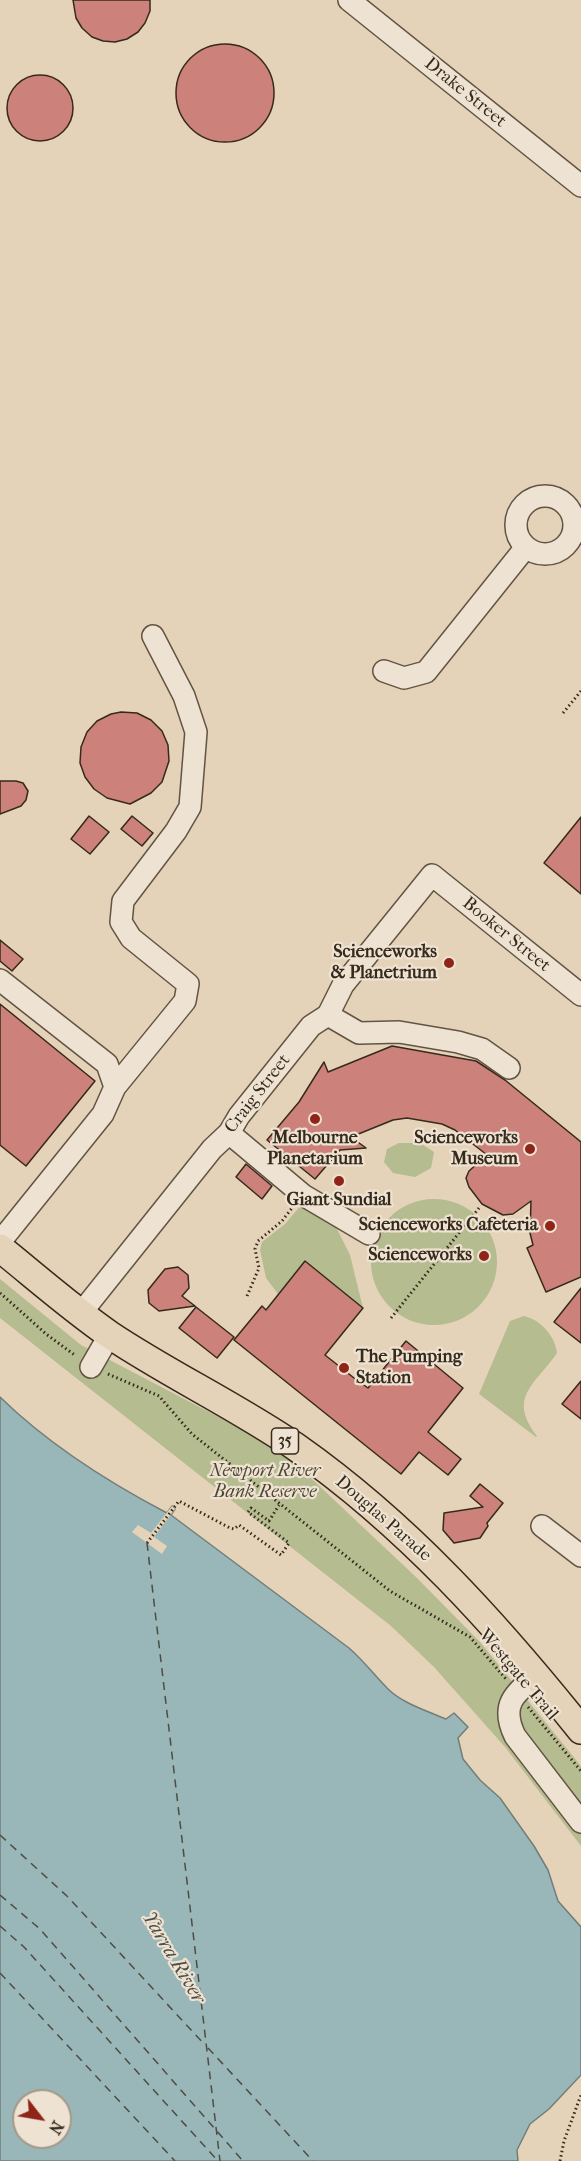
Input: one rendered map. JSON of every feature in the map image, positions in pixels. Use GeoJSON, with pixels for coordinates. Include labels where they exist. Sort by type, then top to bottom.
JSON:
{"type":"FeatureCollection","features":[{"type":"Feature","properties":{"kind":"main road","name":"Douglas Parade"},"geometry":{"type":"LineString","coordinates":[[0,1248],[110,1334],[295,1447],[344,1484],[436,1566],[490,1620],[526,1684],[581,1730]]}},
{"type":"Feature","properties":{"kind":"street","name":"Drake Street"},"geometry":{"type":"LineString","coordinates":[[349,0],[581,186]]}},
{"type":"Feature","properties":{"kind":"street"},"geometry":{"type":"LineString","coordinates":[[542,496],[551,496],[560,500],[573,515],[575,548],[561,549],[543,555],[526,548],[519,540],[516,531],[516,521],[524,504],[532,498],[542,496]]}},
{"type":"Feature","properties":{"kind":"street"},"geometry":{"type":"LineString","coordinates":[[384,671],[404,678],[426,672],[526,548]]}},
{"type":"Feature","properties":{"kind":"street"},"geometry":{"type":"LineString","coordinates":[[0,1242],[102,1114],[115,1087],[185,1001],[188,984],[131,939],[121,922],[123,901],[176,831],[190,807],[196,732],[184,696],[153,636]]}},
{"type":"Feature","properties":{"kind":"street","name":"Booker Street"},"geometry":{"type":"LineString","coordinates":[[432,875],[581,995]]}},
{"type":"Feature","properties":{"kind":"street","name":"Craig Street"},"geometry":{"type":"LineString","coordinates":[[81,1313],[212,1149],[229,1133],[239,1116],[311,1026],[328,1015],[343,985],[432,875]]}},
{"type":"Feature","properties":{"kind":"street"},"geometry":{"type":"LineString","coordinates":[[0,981],[107,1064],[115,1087]]}},
{"type":"Feature","properties":{"kind":"street"},"geometry":{"type":"LineString","coordinates":[[328,1015],[359,1033],[399,1032],[458,1041],[482,1049],[509,1068]]}},
{"type":"Feature","properties":{"kind":"street"},"geometry":{"type":"LineString","coordinates":[[229,1133],[303,1195],[369,1234]]}},
{"type":"Feature","properties":{"kind":"street"},"geometry":{"type":"LineString","coordinates":[[91,1367],[110,1334]]}},
{"type":"Feature","properties":{"kind":"street"},"geometry":{"type":"LineString","coordinates":[[542,1526],[581,1556]]}},
{"type":"Feature","properties":{"kind":"street"},"geometry":{"type":"LineString","coordinates":[[526,1684],[510,1703],[513,1732],[581,1822]]}},
{"type":"Feature","properties":{"kind":"path"},"geometry":{"type":"LineString","coordinates":[[562,713],[581,691]]}},
{"type":"Feature","properties":{"kind":"path"},"geometry":{"type":"LineString","coordinates":[[247,1296],[259,1268],[255,1249],[258,1241],[282,1221],[303,1195]]}},
{"type":"Feature","properties":{"kind":"path"},"geometry":{"type":"LineString","coordinates":[[391,1318],[479,1208]]}},
{"type":"Feature","properties":{"kind":"path","name":"Westgate Trail"},"geometry":{"type":"LineString","coordinates":[[0,1293],[46,1334],[91,1367],[159,1396],[187,1430],[279,1505],[390,1591],[470,1637],[526,1684],[581,1771]]}},
{"type":"Feature","properties":{"kind":"path"},"geometry":{"type":"LineString","coordinates":[[147,1543],[179,1502],[230,1528],[234,1529],[239,1525],[280,1555],[289,1543],[248,1512],[251,1508],[269,1521],[279,1505]]}},
{"type":"Feature","properties":{"kind":"path"},"geometry":{"type":"LineString","coordinates":[[560,2161],[564,2141],[581,2095]]}},
{"type":"Feature","properties":{"kind":"green space"},"geometry":{"type":"Polygon","coordinates":[[[399,1143],[420,1143],[434,1152],[431,1168],[415,1177],[393,1173],[384,1162],[387,1149],[399,1143]]]}},
{"type":"Feature","properties":{"kind":"green space"},"geometry":{"type":"Polygon","coordinates":[[[434,1199],[458,1203],[479,1217],[493,1238],[497,1262],[493,1286],[479,1307],[458,1321],[434,1325],[410,1321],[389,1307],[375,1286],[371,1262],[375,1238],[389,1217],[410,1203],[434,1199]]]}},
{"type":"Feature","properties":{"kind":"green space"},"geometry":{"type":"Polygon","coordinates":[[[302,1204],[336,1227],[350,1255],[363,1308],[305,1261],[278,1294],[266,1278],[260,1250],[262,1242],[285,1224],[302,1204]]]}},
{"type":"Feature","properties":{"kind":"green space","name":"Newport River Bank Reserve"},"geometry":{"type":"Polygon","coordinates":[[[0,1279],[81,1345],[280,1449],[417,1578],[480,1642],[581,1766],[581,1846],[505,1747],[434,1667],[391,1626],[0,1318],[0,1279]]]}},
{"type":"Feature","properties":{"kind":"green space"},"geometry":{"type":"Polygon","coordinates":[[[524,1316],[536,1321],[546,1330],[557,1353],[533,1383],[524,1401],[528,1423],[536,1437],[479,1394],[510,1321],[524,1316]]]}},
{"type":"Feature","properties":{"kind":"water","name":"Yarra River"},"geometry":{"type":"Polygon","coordinates":[[[0,1397],[38,1431],[100,1475],[167,1513],[172,1506],[175,1509],[171,1515],[349,1648],[394,1694],[446,1719],[454,1713],[468,1727],[458,1738],[463,1759],[480,1780],[500,1798],[534,1846],[548,1870],[558,1901],[581,1927],[581,2075],[549,2109],[530,2124],[517,2150],[518,2161],[0,2161],[0,1397]]]}},
{"type":"Feature","properties":{"kind":"pier"},"geometry":{"type":"Polygon","coordinates":[[[172,1506],[175,1509],[154,1537],[167,1546],[162,1554],[132,1532],[138,1525],[151,1533],[172,1506]]]}},
{"type":"Feature","properties":{"kind":"building"},"geometry":{"type":"Polygon","coordinates":[[[73,0],[150,0],[150,11],[138,32],[127,39],[115,42],[103,41],[92,37],[82,28],[76,18],[73,0]]]}},
{"type":"Feature","properties":{"kind":"building"},"geometry":{"type":"Polygon","coordinates":[[[225,44],[244,47],[260,58],[271,74],[274,93],[271,112],[260,128],[244,139],[225,142],[206,139],[190,128],[179,112],[176,93],[179,74],[190,58],[206,47],[225,44]]]}},
{"type":"Feature","properties":{"kind":"building"},"geometry":{"type":"Polygon","coordinates":[[[40,75],[53,78],[63,85],[70,95],[73,108],[70,121],[63,131],[53,138],[40,141],[27,138],[17,131],[10,121],[7,108],[10,95],[17,85],[27,78],[40,75]]]}},
{"type":"Feature","properties":{"kind":"building"},"geometry":{"type":"Polygon","coordinates":[[[121,712],[137,713],[151,720],[162,731],[168,745],[169,761],[162,782],[151,793],[130,804],[107,798],[94,789],[85,777],[80,763],[81,747],[87,732],[97,721],[121,712]]]}},
{"type":"Feature","properties":{"kind":"building"},"geometry":{"type":"Polygon","coordinates":[[[0,781],[23,783],[28,791],[26,800],[21,806],[0,814],[0,781]]]}},
{"type":"Feature","properties":{"kind":"building"},"geometry":{"type":"Polygon","coordinates":[[[89,816],[109,832],[90,854],[71,839],[89,816]]]}},
{"type":"Feature","properties":{"kind":"building"},"geometry":{"type":"Polygon","coordinates":[[[132,816],[153,833],[142,846],[121,829],[132,816]]]}},
{"type":"Feature","properties":{"kind":"building"},"geometry":{"type":"Polygon","coordinates":[[[581,817],[581,894],[544,863],[581,817]]]}},
{"type":"Feature","properties":{"kind":"building"},"geometry":{"type":"Polygon","coordinates":[[[0,940],[23,959],[12,971],[0,961],[0,940]]]}},
{"type":"Feature","properties":{"kind":"building"},"geometry":{"type":"Polygon","coordinates":[[[0,1004],[95,1081],[26,1166],[0,1145],[0,1004]]]}},
{"type":"Feature","properties":{"kind":"building","name":"Scienceworks Museum"},"geometry":{"type":"Polygon","coordinates":[[[392,1046],[476,1061],[505,1080],[581,1142],[581,1277],[546,1292],[527,1248],[533,1245],[530,1233],[531,1201],[513,1214],[503,1215],[482,1204],[469,1187],[466,1178],[469,1171],[487,1155],[455,1130],[442,1124],[407,1118],[393,1120],[351,1137],[366,1148],[340,1150],[315,1179],[267,1140],[299,1102],[324,1062],[328,1072],[392,1046]]]}},
{"type":"Feature","properties":{"kind":"building"},"geometry":{"type":"Polygon","coordinates":[[[246,1164],[272,1186],[262,1199],[236,1177],[246,1164]]]}},
{"type":"Feature","properties":{"kind":"building"},"geometry":{"type":"Polygon","coordinates":[[[305,1261],[363,1308],[325,1355],[368,1388],[406,1341],[463,1388],[428,1432],[461,1459],[448,1475],[419,1452],[401,1474],[234,1340],[262,1306],[266,1310],[305,1261]]]}},
{"type":"Feature","properties":{"kind":"building"},"geometry":{"type":"Polygon","coordinates":[[[178,1267],[188,1275],[189,1288],[182,1296],[195,1306],[159,1311],[149,1303],[148,1290],[165,1269],[178,1267]]]}},
{"type":"Feature","properties":{"kind":"building"},"geometry":{"type":"Polygon","coordinates":[[[581,1288],[581,1343],[554,1322],[581,1288]]]}},
{"type":"Feature","properties":{"kind":"building"},"geometry":{"type":"Polygon","coordinates":[[[196,1307],[234,1337],[217,1358],[179,1328],[196,1307]]]}},
{"type":"Feature","properties":{"kind":"building"},"geometry":{"type":"Polygon","coordinates":[[[581,1381],[581,1419],[562,1404],[581,1381]]]}},
{"type":"Feature","properties":{"kind":"building"},"geometry":{"type":"Polygon","coordinates":[[[480,1484],[503,1503],[487,1523],[488,1526],[480,1538],[454,1543],[443,1530],[444,1513],[483,1507],[470,1496],[480,1484]]]}},
{"type":"Feature","properties":{"kind":"ferry route"},"geometry":{"type":"LineString","coordinates":[[147,1543],[220,2161]]}},
{"type":"Feature","properties":{"kind":"ferry route"},"geometry":{"type":"LineString","coordinates":[[0,1835],[68,1897],[205,2045]]}},
{"type":"Feature","properties":{"kind":"ferry route"},"geometry":{"type":"LineString","coordinates":[[0,1895],[40,1929],[243,2161]]}},
{"type":"Feature","properties":{"kind":"ferry route"},"geometry":{"type":"LineString","coordinates":[[0,1926],[24,1947],[218,2161]]}},
{"type":"Feature","properties":{"kind":"ferry route"},"geometry":{"type":"LineString","coordinates":[[0,1973],[175,2161]]}},
{"type":"Feature","properties":{"kind":"ferry route"},"geometry":{"type":"LineString","coordinates":[[208,2048],[313,2161]]}},
{"type":"Feature","properties":{"kind":"place","name":"Scienceworks & Planetrium"},"geometry":{"type":"Point","coordinates":[449,963]}},
{"type":"Feature","properties":{"kind":"place","name":"Melbourne Planetarium"},"geometry":{"type":"Point","coordinates":[315,1119]}},
{"type":"Feature","properties":{"kind":"place","name":"Scienceworks Museum"},"geometry":{"type":"Point","coordinates":[530,1149]}},
{"type":"Feature","properties":{"kind":"place","name":"Giant Sundial"},"geometry":{"type":"Point","coordinates":[339,1181]}},
{"type":"Feature","properties":{"kind":"place","name":"Scienceworks Cafeteria"},"geometry":{"type":"Point","coordinates":[550,1226]}},
{"type":"Feature","properties":{"kind":"place","name":"Scienceworks"},"geometry":{"type":"Point","coordinates":[484,1256]}},
{"type":"Feature","properties":{"kind":"place","name":"The Pumping Station"},"geometry":{"type":"Point","coordinates":[344,1368]}}]}
